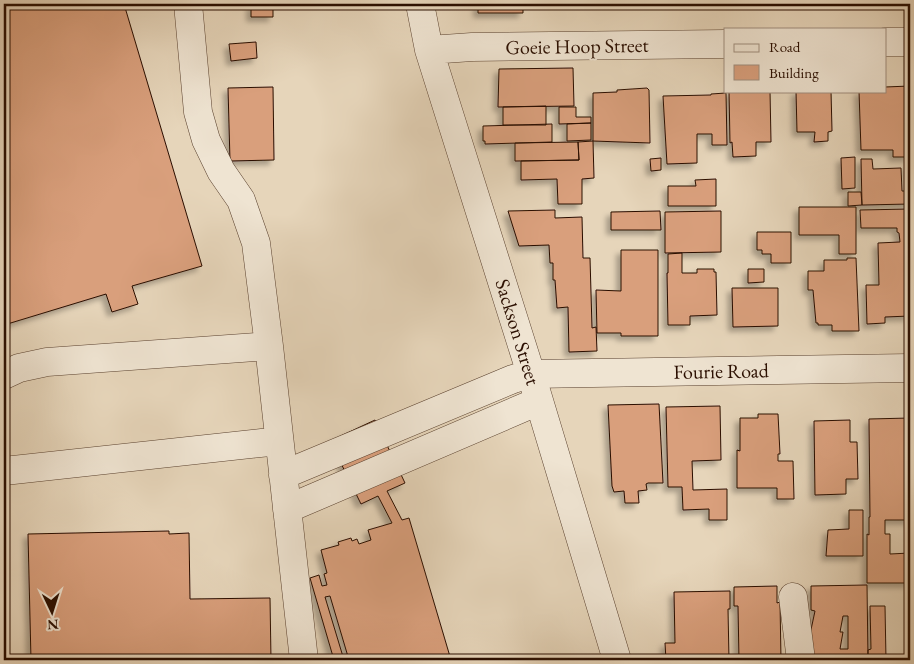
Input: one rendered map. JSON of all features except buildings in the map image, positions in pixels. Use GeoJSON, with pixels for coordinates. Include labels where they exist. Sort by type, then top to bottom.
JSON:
{"type":"FeatureCollection","features":[{"type":"Feature","properties":{"kind":"street"},"geometry":{"type":"LineString","coordinates":[[188,4],[198,112],[206,140],[221,171],[241,200],[256,243],[304,660]]}},
{"type":"Feature","properties":{"kind":"street","name":"Sackson Street"},"geometry":{"type":"LineString","coordinates":[[420,4],[428,50],[531,374],[617,660]]}},
{"type":"Feature","properties":{"kind":"street"},"geometry":{"type":"LineString","coordinates":[[886,42],[910,42]]}},
{"type":"Feature","properties":{"kind":"street","name":"Goeie Hoop Street"},"geometry":{"type":"LineString","coordinates":[[428,50],[472,47],[724,44]]}},
{"type":"Feature","properties":{"kind":"street"},"geometry":{"type":"LineString","coordinates":[[4,375],[19,368],[47,362],[269,346]]}},
{"type":"Feature","properties":{"kind":"street","name":"Fourie Road"},"geometry":{"type":"LineString","coordinates":[[283,475],[513,379],[531,374],[910,368]]}},
{"type":"Feature","properties":{"kind":"street"},"geometry":{"type":"LineString","coordinates":[[287,509],[539,401]]}},
{"type":"Feature","properties":{"kind":"street"},"geometry":{"type":"LineString","coordinates":[[4,471],[279,441]]}},
{"type":"Feature","properties":{"kind":"street"},"geometry":{"type":"LineString","coordinates":[[794,597],[800,660]]}}]}
